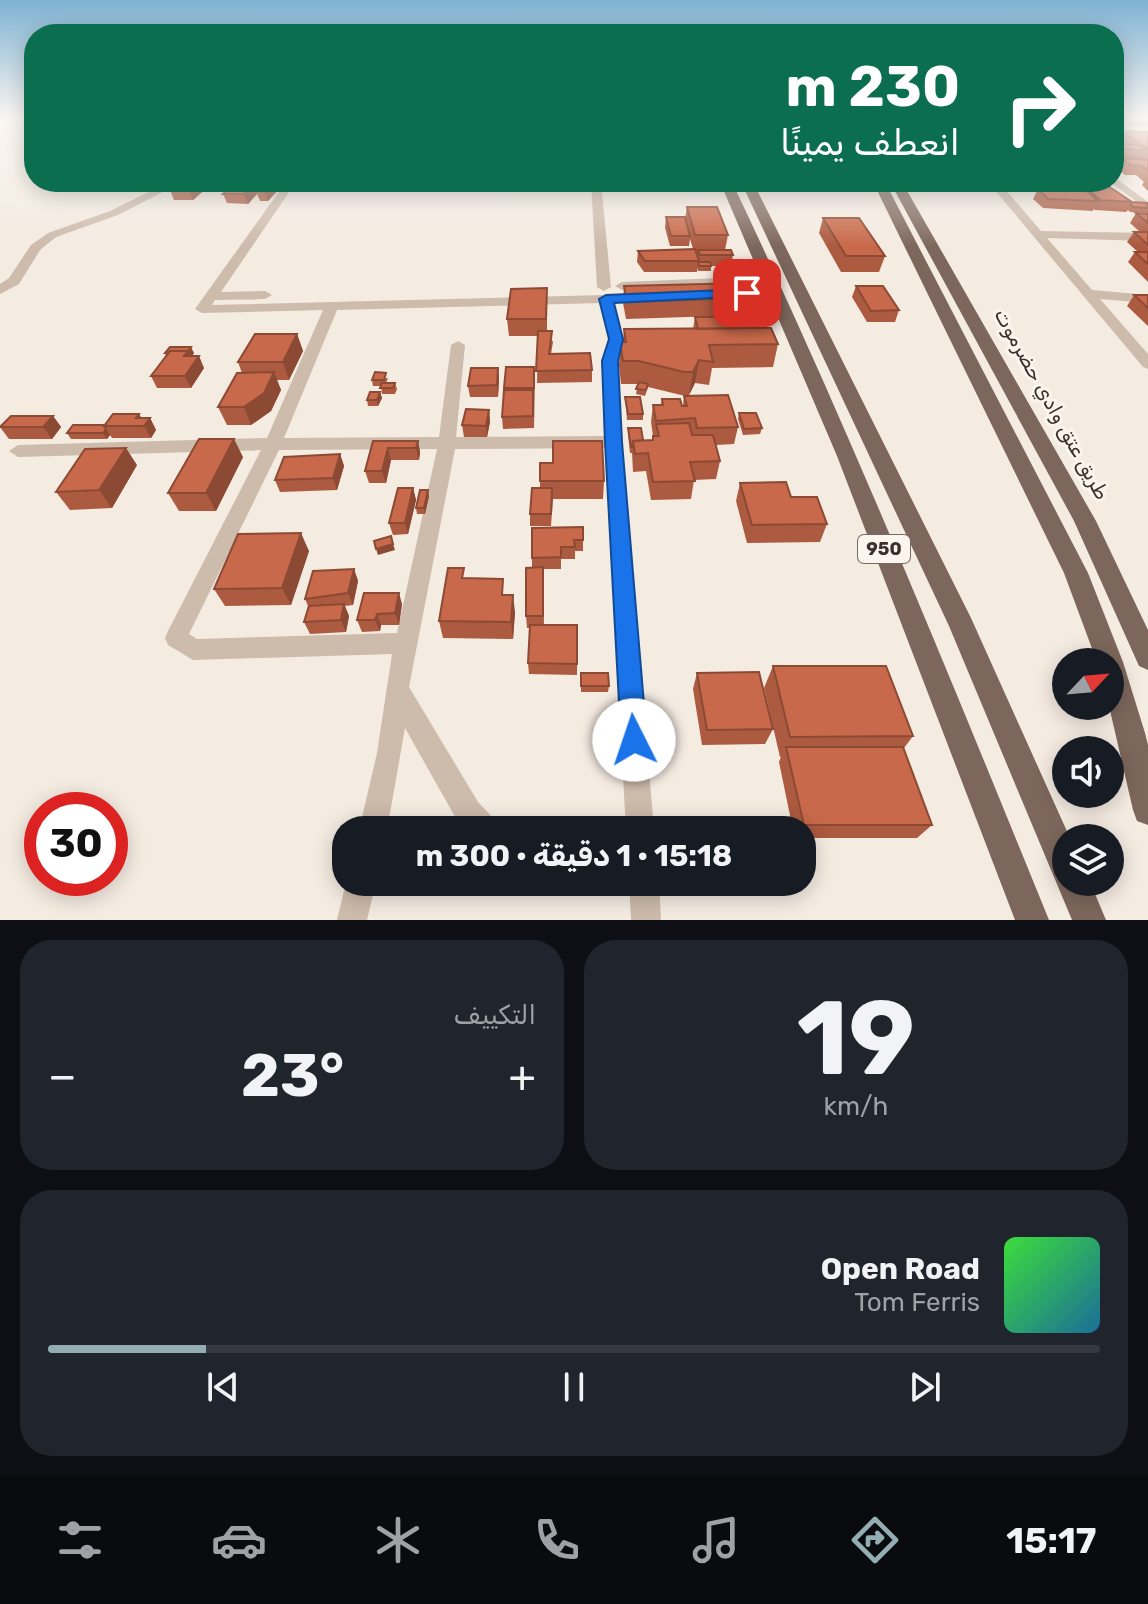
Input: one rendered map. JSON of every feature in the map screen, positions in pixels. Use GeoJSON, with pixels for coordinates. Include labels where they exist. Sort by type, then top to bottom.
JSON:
{"type":"FeatureCollection","features":[{"type":"Feature","properties":{"kind":"main road","name":"950"},"geometry":{"type":"LineString","coordinates":[[731,192],[919,629],[1032,920]]}},
{"type":"Feature","properties":{"kind":"main road","name":"950"},"geometry":{"type":"LineString","coordinates":[[752,192],[962,626],[1052,835]]}},
{"type":"Feature","properties":{"kind":"main road"},"geometry":{"type":"LineString","coordinates":[[884,192],[1076,573],[1105,648]]}},
{"type":"Feature","properties":{"kind":"main road","name":"طريق عتق وادي حضرموت"},"geometry":{"type":"LineString","coordinates":[[902,192],[1085,521],[1148,658]]}},
{"type":"Feature","properties":{"kind":"main road"},"geometry":{"type":"LineString","coordinates":[[835,432],[869,433]]}},
{"type":"Feature","properties":{"kind":"main road"},"geometry":{"type":"LineString","coordinates":[[1124,709],[1148,810]]}},
{"type":"Feature","properties":{"kind":"main road"},"geometry":{"type":"LineString","coordinates":[[1079,896],[1089,920]]}},
{"type":"Feature","properties":{"kind":"street"},"geometry":{"type":"LineString","coordinates":[[1124,188],[1148,207]]}},
{"type":"Feature","properties":{"kind":"street"},"geometry":{"type":"LineString","coordinates":[[0,290],[14,281],[35,248],[52,235],[114,213],[157,192]]}},
{"type":"Feature","properties":{"kind":"street"},"geometry":{"type":"LineString","coordinates":[[206,302],[284,192]]}},
{"type":"Feature","properties":{"kind":"street"},"geometry":{"type":"LineString","coordinates":[[597,192],[605,293],[616,339],[610,361],[613,442],[639,816]]}},
{"type":"Feature","properties":{"kind":"street"},"geometry":{"type":"LineString","coordinates":[[1002,192],[1148,364]]}},
{"type":"Feature","properties":{"kind":"street"},"geometry":{"type":"LineString","coordinates":[[1038,234],[1148,237]]}},
{"type":"Feature","properties":{"kind":"street"},"geometry":{"type":"LineString","coordinates":[[206,302],[332,305],[773,286]]}},
{"type":"Feature","properties":{"kind":"street"},"geometry":{"type":"LineString","coordinates":[[206,302],[605,293]]}},
{"type":"Feature","properties":{"kind":"street"},"geometry":{"type":"LineString","coordinates":[[1090,294],[1148,299]]}},
{"type":"Feature","properties":{"kind":"street"},"geometry":{"type":"LineString","coordinates":[[332,305],[273,444],[176,638],[193,650],[406,643]]}},
{"type":"Feature","properties":{"kind":"street"},"geometry":{"type":"LineString","coordinates":[[376,816],[390,753],[397,689],[447,443],[458,345]]}},
{"type":"Feature","properties":{"kind":"street"},"geometry":{"type":"LineString","coordinates":[[18,451],[273,444],[613,442]]}},
{"type":"Feature","properties":{"kind":"street"},"geometry":{"type":"LineString","coordinates":[[397,689],[472,816]]}},
{"type":"Feature","properties":{"kind":"street"},"geometry":{"type":"LineString","coordinates":[[352,920],[358,896]]}},
{"type":"Feature","properties":{"kind":"street"},"geometry":{"type":"LineString","coordinates":[[645,896],[646,920]]}},
{"type":"Feature","properties":{"kind":"building"},"geometry":{"type":"Polygon","coordinates":[[[1126,162],[1148,162],[1148,171],[1142,166],[1126,162]]]}},
{"type":"Feature","properties":{"kind":"building"},"geometry":{"type":"Polygon","coordinates":[[[225,192],[246,192],[244,194],[223,194],[225,192]]]}},
{"type":"Feature","properties":{"kind":"building"},"geometry":{"type":"Polygon","coordinates":[[[1041,192],[1088,192],[1098,201],[1048,199],[1041,192]]]}},
{"type":"Feature","properties":{"kind":"building"},"geometry":{"type":"Polygon","coordinates":[[[1091,192],[1117,192],[1132,202],[1100,200],[1091,192]]]}},
{"type":"Feature","properties":{"kind":"building"},"geometry":{"type":"Polygon","coordinates":[[[1132,202],[1147,203],[1148,208],[1133,207],[1132,202]]]}},
{"type":"Feature","properties":{"kind":"building"},"geometry":{"type":"Polygon","coordinates":[[[687,207],[717,207],[728,235],[695,235],[687,207]]]}},
{"type":"Feature","properties":{"kind":"building"},"geometry":{"type":"Polygon","coordinates":[[[1136,213],[1148,214],[1148,223],[1136,213]]]}},
{"type":"Feature","properties":{"kind":"building"},"geometry":{"type":"Polygon","coordinates":[[[666,217],[685,217],[690,236],[671,236],[666,217]]]}},
{"type":"Feature","properties":{"kind":"building"},"geometry":{"type":"Polygon","coordinates":[[[823,218],[859,218],[885,256],[846,256],[823,218]]]}},
{"type":"Feature","properties":{"kind":"building"},"geometry":{"type":"Polygon","coordinates":[[[1134,232],[1148,232],[1148,245],[1134,232]]]}},
{"type":"Feature","properties":{"kind":"building"},"geometry":{"type":"Polygon","coordinates":[[[695,249],[699,261],[645,261],[638,251],[695,249]]]}},
{"type":"Feature","properties":{"kind":"building"},"geometry":{"type":"Polygon","coordinates":[[[698,250],[731,250],[733,255],[700,255],[698,250]]]}},
{"type":"Feature","properties":{"kind":"building"},"geometry":{"type":"Polygon","coordinates":[[[1135,252],[1148,252],[1148,264],[1135,252]]]}},
{"type":"Feature","properties":{"kind":"building"},"geometry":{"type":"Polygon","coordinates":[[[698,262],[710,262],[711,266],[699,266],[698,262]]]}},
{"type":"Feature","properties":{"kind":"building"},"geometry":{"type":"Polygon","coordinates":[[[745,283],[753,298],[627,302],[624,286],[745,283]]]}},
{"type":"Feature","properties":{"kind":"building"},"geometry":{"type":"Polygon","coordinates":[[[856,286],[883,286],[899,310],[871,311],[856,286]]]}},
{"type":"Feature","properties":{"kind":"building"},"geometry":{"type":"Polygon","coordinates":[[[547,288],[546,319],[507,319],[511,289],[547,288]]]}},
{"type":"Feature","properties":{"kind":"building"},"geometry":{"type":"Polygon","coordinates":[[[1134,295],[1148,295],[1148,308],[1134,295]]]}},
{"type":"Feature","properties":{"kind":"building"},"geometry":{"type":"Polygon","coordinates":[[[695,317],[755,317],[759,328],[698,329],[695,317]]]}},
{"type":"Feature","properties":{"kind":"building"},"geometry":{"type":"Polygon","coordinates":[[[771,328],[778,344],[709,345],[713,362],[699,360],[693,372],[639,361],[623,361],[620,342],[626,342],[624,329],[771,328]]]}},
{"type":"Feature","properties":{"kind":"building"},"geometry":{"type":"Polygon","coordinates":[[[538,331],[552,331],[549,354],[590,353],[592,370],[536,371],[538,331]]]}},
{"type":"Feature","properties":{"kind":"building"},"geometry":{"type":"Polygon","coordinates":[[[255,334],[297,334],[283,362],[238,362],[255,334]]]}},
{"type":"Feature","properties":{"kind":"building"},"geometry":{"type":"Polygon","coordinates":[[[170,347],[191,347],[188,351],[165,353],[170,347]]]}},
{"type":"Feature","properties":{"kind":"building"},"geometry":{"type":"Polygon","coordinates":[[[170,351],[188,351],[184,356],[199,356],[185,376],[151,376],[170,351]]]}},
{"type":"Feature","properties":{"kind":"building"},"geometry":{"type":"Polygon","coordinates":[[[506,367],[534,367],[534,388],[504,388],[506,367]]]}},
{"type":"Feature","properties":{"kind":"building"},"geometry":{"type":"Polygon","coordinates":[[[471,368],[498,368],[497,385],[468,386],[471,368]]]}},
{"type":"Feature","properties":{"kind":"building"},"geometry":{"type":"Polygon","coordinates":[[[274,372],[264,393],[244,407],[218,407],[237,373],[274,372]]]}},
{"type":"Feature","properties":{"kind":"building"},"geometry":{"type":"Polygon","coordinates":[[[375,372],[386,373],[384,380],[372,380],[375,372]]]}},
{"type":"Feature","properties":{"kind":"building"},"geometry":{"type":"Polygon","coordinates":[[[639,382],[648,384],[646,390],[636,389],[639,382]]]}},
{"type":"Feature","properties":{"kind":"building"},"geometry":{"type":"Polygon","coordinates":[[[382,383],[395,383],[393,388],[380,388],[382,383]]]}},
{"type":"Feature","properties":{"kind":"building"},"geometry":{"type":"Polygon","coordinates":[[[504,390],[533,390],[533,416],[502,417],[504,390]]]}},
{"type":"Feature","properties":{"kind":"building"},"geometry":{"type":"Polygon","coordinates":[[[370,392],[380,392],[377,400],[367,400],[370,392]]]}},
{"type":"Feature","properties":{"kind":"building"},"geometry":{"type":"Polygon","coordinates":[[[728,395],[738,427],[697,428],[695,418],[656,421],[653,405],[663,405],[662,399],[680,399],[682,406],[687,406],[684,396],[728,395]]]}},
{"type":"Feature","properties":{"kind":"building"},"geometry":{"type":"Polygon","coordinates":[[[625,397],[640,397],[643,414],[628,414],[625,397]]]}},
{"type":"Feature","properties":{"kind":"building"},"geometry":{"type":"Polygon","coordinates":[[[466,409],[489,410],[486,426],[462,425],[466,409]]]}},
{"type":"Feature","properties":{"kind":"building"},"geometry":{"type":"Polygon","coordinates":[[[739,413],[756,413],[762,428],[744,429],[739,413]]]}},
{"type":"Feature","properties":{"kind":"building"},"geometry":{"type":"Polygon","coordinates":[[[113,414],[139,414],[136,418],[150,418],[144,426],[104,426],[113,414]]]}},
{"type":"Feature","properties":{"kind":"building"},"geometry":{"type":"Polygon","coordinates":[[[11,416],[53,416],[43,427],[0,427],[11,416]]]}},
{"type":"Feature","properties":{"kind":"building"},"geometry":{"type":"Polygon","coordinates":[[[689,423],[692,435],[713,435],[720,461],[690,462],[695,481],[653,482],[648,453],[635,454],[633,441],[653,440],[653,436],[659,436],[656,424],[689,423]]]}},
{"type":"Feature","properties":{"kind":"building"},"geometry":{"type":"Polygon","coordinates":[[[73,425],[105,425],[106,429],[103,433],[67,433],[73,425]]]}},
{"type":"Feature","properties":{"kind":"building"},"geometry":{"type":"Polygon","coordinates":[[[628,428],[641,428],[643,440],[633,441],[632,447],[631,447],[628,428]]]}},
{"type":"Feature","properties":{"kind":"building"},"geometry":{"type":"Polygon","coordinates":[[[199,439],[234,439],[206,493],[168,493],[199,439]]]}},
{"type":"Feature","properties":{"kind":"building"},"geometry":{"type":"Polygon","coordinates":[[[373,441],[418,441],[416,448],[388,448],[382,471],[365,471],[373,441]]]}},
{"type":"Feature","properties":{"kind":"building"},"geometry":{"type":"Polygon","coordinates":[[[553,441],[602,441],[604,481],[540,481],[540,463],[553,463],[553,441]]]}},
{"type":"Feature","properties":{"kind":"building"},"geometry":{"type":"Polygon","coordinates":[[[126,448],[99,490],[56,492],[85,449],[126,448]]]}},
{"type":"Feature","properties":{"kind":"building"},"geometry":{"type":"Polygon","coordinates":[[[340,454],[333,478],[275,480],[284,457],[340,454]]]}},
{"type":"Feature","properties":{"kind":"building"},"geometry":{"type":"Polygon","coordinates":[[[786,482],[791,497],[817,497],[827,524],[752,525],[740,483],[786,482]]]}},
{"type":"Feature","properties":{"kind":"building"},"geometry":{"type":"Polygon","coordinates":[[[398,488],[413,488],[405,523],[389,523],[398,488]]]}},
{"type":"Feature","properties":{"kind":"building"},"geometry":{"type":"Polygon","coordinates":[[[532,488],[552,488],[551,514],[530,514],[532,488]]]}},
{"type":"Feature","properties":{"kind":"building"},"geometry":{"type":"Polygon","coordinates":[[[420,490],[428,490],[424,508],[416,508],[420,490]]]}},
{"type":"Feature","properties":{"kind":"building"},"geometry":{"type":"Polygon","coordinates":[[[583,527],[583,540],[574,540],[575,547],[561,547],[561,557],[532,558],[532,528],[583,527]]]}},
{"type":"Feature","properties":{"kind":"building"},"geometry":{"type":"Polygon","coordinates":[[[301,533],[282,588],[214,589],[238,534],[301,533]]]}},
{"type":"Feature","properties":{"kind":"building"},"geometry":{"type":"Polygon","coordinates":[[[391,536],[393,544],[376,549],[374,541],[391,536]]]}},
{"type":"Feature","properties":{"kind":"building"},"geometry":{"type":"Polygon","coordinates":[[[543,567],[543,616],[526,616],[526,568],[543,567]]]}},
{"type":"Feature","properties":{"kind":"building"},"geometry":{"type":"Polygon","coordinates":[[[448,568],[464,568],[462,578],[503,579],[502,595],[513,595],[511,622],[439,621],[448,568]]]}},
{"type":"Feature","properties":{"kind":"building"},"geometry":{"type":"Polygon","coordinates":[[[354,569],[348,593],[305,599],[313,571],[354,569]]]}},
{"type":"Feature","properties":{"kind":"building"},"geometry":{"type":"Polygon","coordinates":[[[364,593],[399,593],[395,613],[377,614],[375,620],[357,620],[364,593]]]}},
{"type":"Feature","properties":{"kind":"building"},"geometry":{"type":"Polygon","coordinates":[[[344,604],[341,620],[304,622],[309,606],[344,604]]]}},
{"type":"Feature","properties":{"kind":"building"},"geometry":{"type":"Polygon","coordinates":[[[530,625],[577,625],[577,664],[528,663],[530,625]]]}},
{"type":"Feature","properties":{"kind":"building"},"geometry":{"type":"Polygon","coordinates":[[[773,666],[886,666],[913,736],[790,737],[773,666]]]}},
{"type":"Feature","properties":{"kind":"building"},"geometry":{"type":"Polygon","coordinates":[[[759,672],[773,729],[707,730],[697,673],[759,672]]]}},
{"type":"Feature","properties":{"kind":"building"},"geometry":{"type":"Polygon","coordinates":[[[581,673],[608,673],[609,686],[581,686],[581,673]]]}},
{"type":"Feature","properties":{"kind":"building"},"geometry":{"type":"Polygon","coordinates":[[[786,747],[903,747],[932,825],[816,825],[816,816],[802,816],[786,747]]]}},
{"type":"Feature","properties":{"kind":"route"},"geometry":{"type":"LineString","coordinates":[[634,740],[613,442],[610,361],[616,339],[606,299],[747,293]]}}]}
